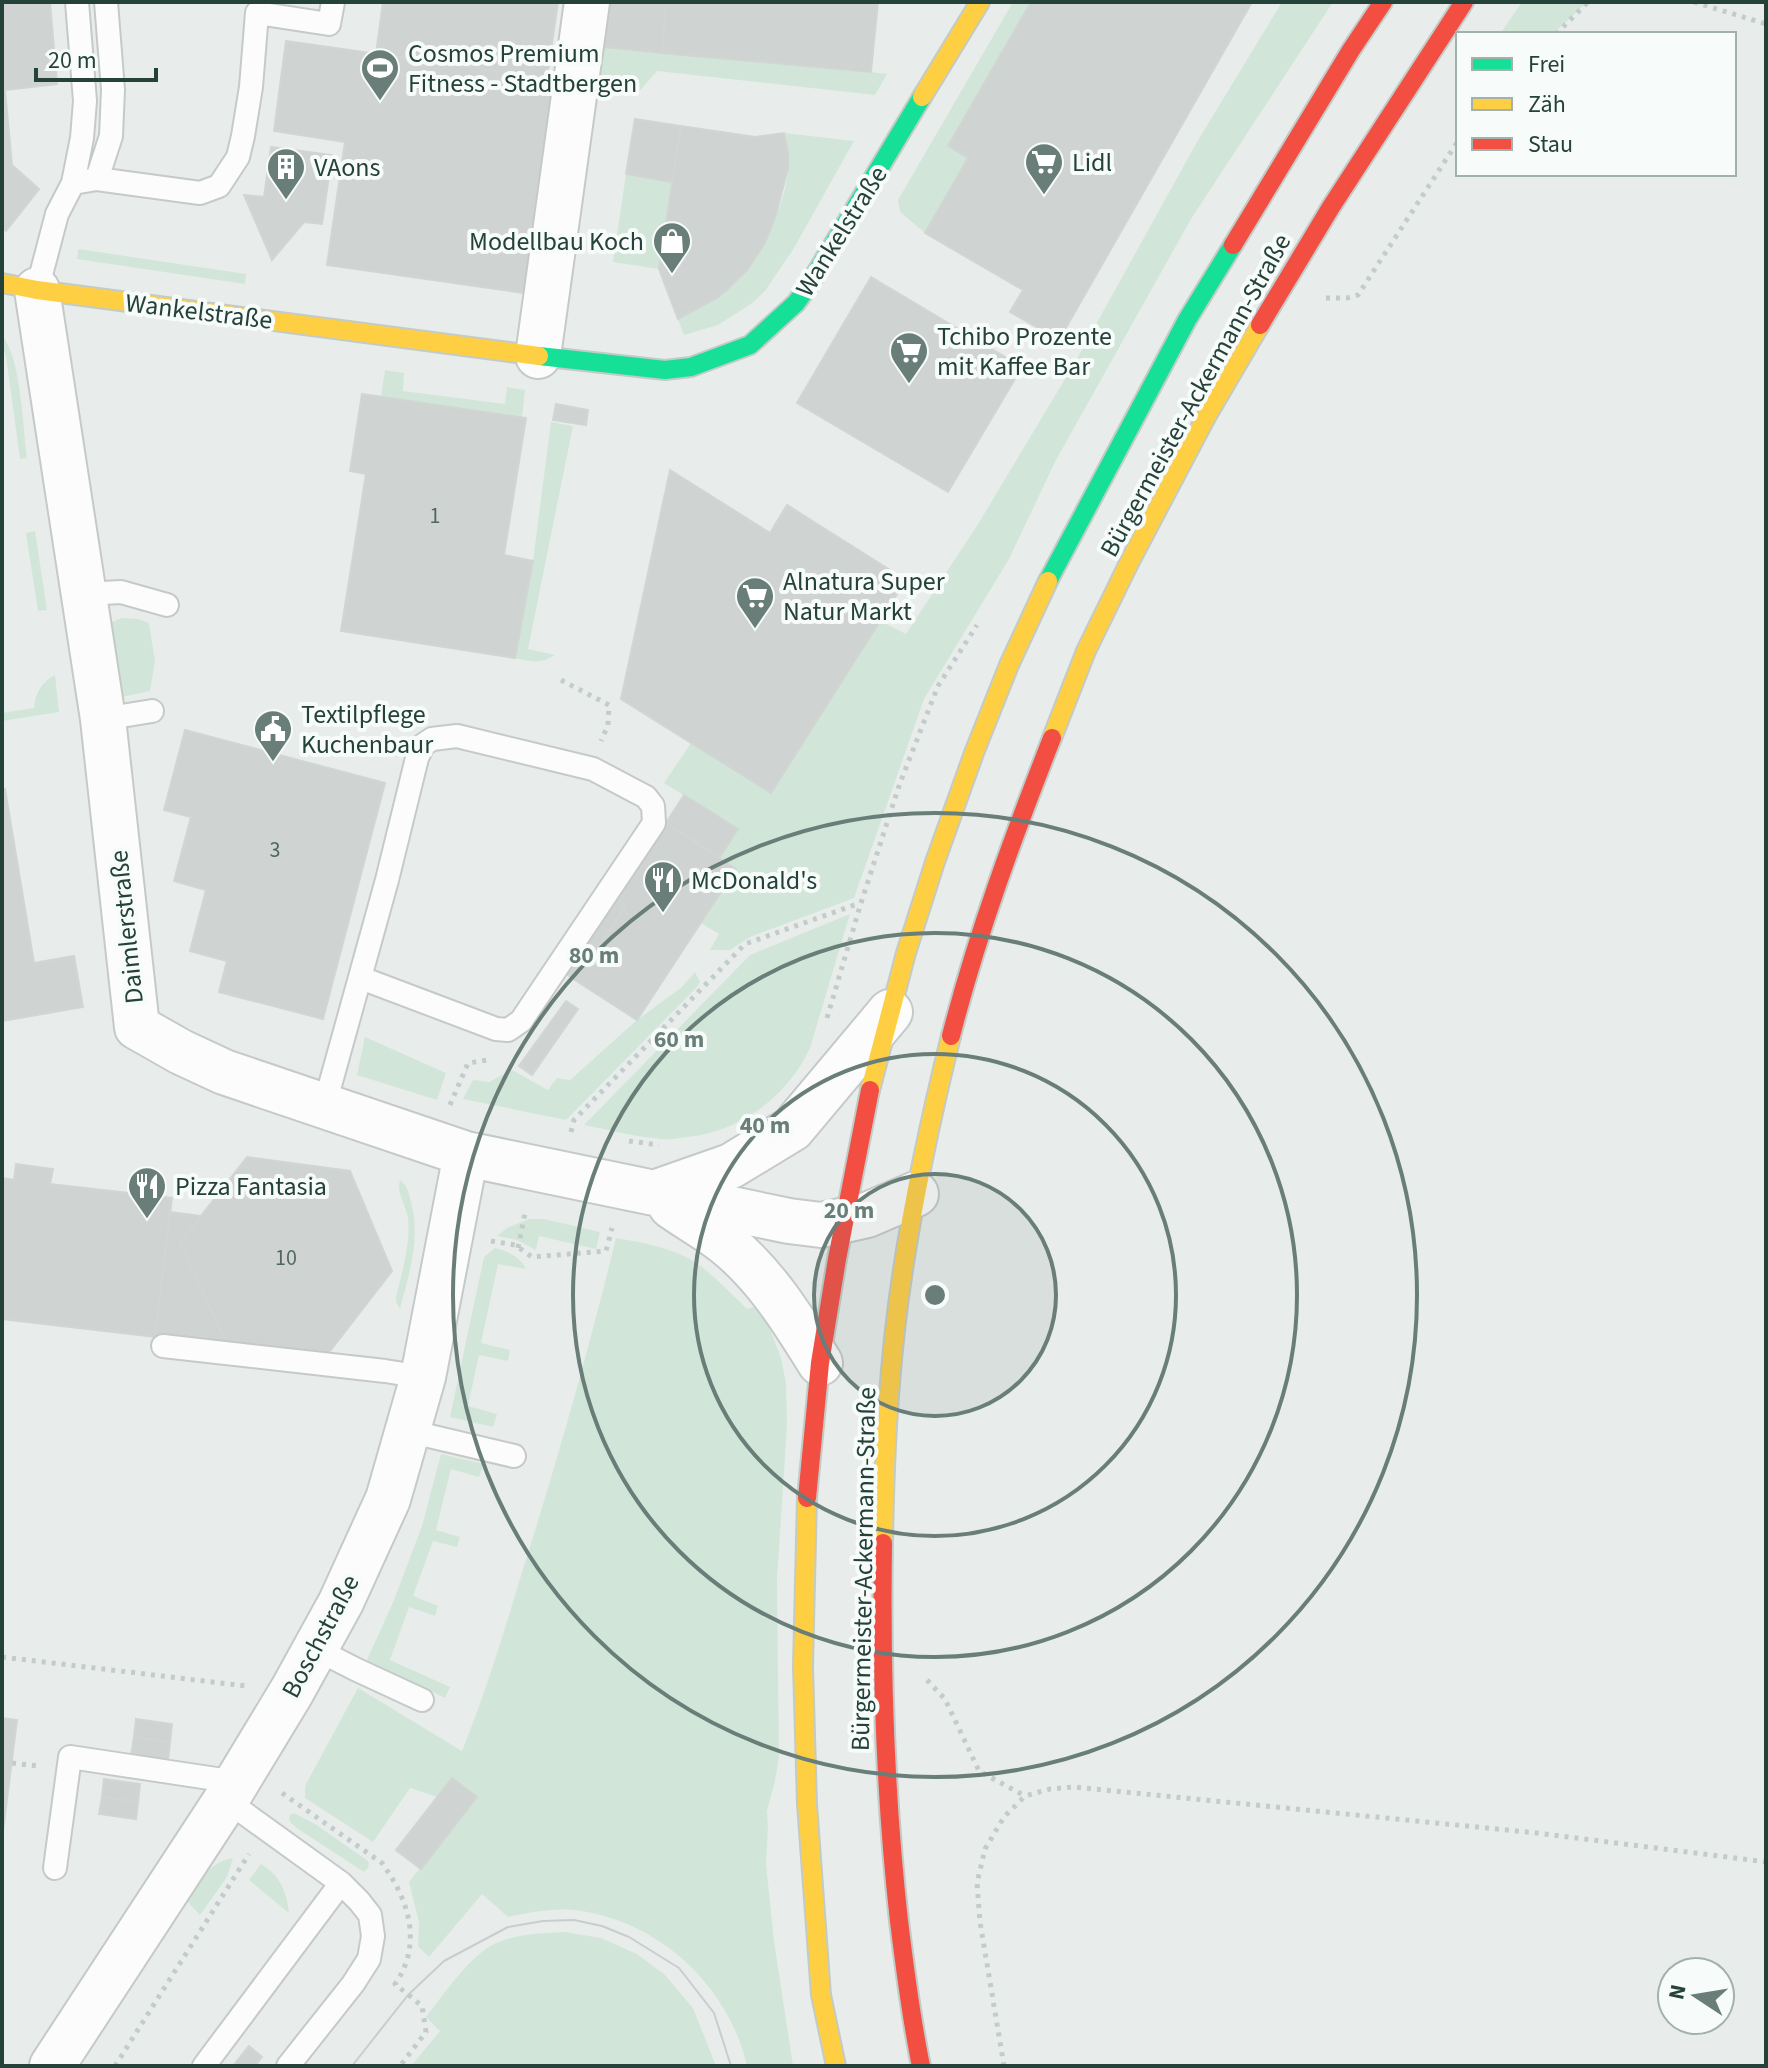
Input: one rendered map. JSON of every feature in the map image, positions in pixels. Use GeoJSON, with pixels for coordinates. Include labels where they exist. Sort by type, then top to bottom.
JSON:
{"type":"FeatureCollection","features":[{"type":"Feature","properties":{"kind":"main road","name":"Wankelstraße"},"geometry":{"type":"LineString","coordinates":[[20,287],[538,356],[665,370],[691,367],[750,345],[796,303],[980,2]]}},
{"type":"Feature","properties":{"kind":"main road","name":"Bürgermeister-Ackermann-Straße"},"geometry":{"type":"LineString","coordinates":[[836,2066],[821,1995],[807,1804],[803,1666],[806,1512],[820,1363],[872,1078],[935,862],[1009,665],[1048,582],[1187,320],[1383,2]]}},
{"type":"Feature","properties":{"kind":"main road","name":"Bürgermeister-Ackermann-Straße"},"geometry":{"type":"LineString","coordinates":[[921,2066],[911,2023],[891,1853],[885,1738],[883,1542],[889,1392],[900,1289],[937,1091],[974,953],[1023,808],[1091,641],[1170,482],[1254,332],[1464,2]]}},
{"type":"Feature","properties":{"kind":"street"},"geometry":{"type":"LineString","coordinates":[[538,356],[587,2]]}},
{"type":"Feature","properties":{"kind":"street","name":"Daimlerstraße"},"geometry":{"type":"LineString","coordinates":[[20,287],[84,594],[103,719],[137,1027],[224,1072],[466,1154],[821,1225],[867,1215],[916,1194]]}},
{"type":"Feature","properties":{"kind":"street"},"geometry":{"type":"LineString","coordinates":[[652,1193],[731,1166],[792,1129],[890,1012]]}},
{"type":"Feature","properties":{"kind":"street","name":"Boschstraße"},"geometry":{"type":"LineString","coordinates":[[52,2066],[231,1791],[292,1691],[341,1602],[388,1499],[423,1377],[466,1154]]}},
{"type":"Feature","properties":{"kind":"street","name":"Daimlerstraße"},"geometry":{"type":"LineString","coordinates":[[652,1193],[727,1244],[763,1279],[820,1363]]}},
{"type":"Feature","properties":{"kind":"lane"},"geometry":{"type":"LineString","coordinates":[[20,287],[73,183],[82,138],[85,101],[77,2]]}},
{"type":"Feature","properties":{"kind":"lane"},"geometry":{"type":"LineString","coordinates":[[97,179],[111,136],[113,90],[106,2]]}},
{"type":"Feature","properties":{"kind":"lane"},"geometry":{"type":"LineString","coordinates":[[73,183],[97,179],[200,193],[219,186],[238,157],[243,136],[251,87],[257,8],[329,24],[333,2]]}},
{"type":"Feature","properties":{"kind":"lane"},"geometry":{"type":"LineString","coordinates":[[84,594],[121,592],[167,605]]}},
{"type":"Feature","properties":{"kind":"lane"},"geometry":{"type":"LineString","coordinates":[[103,719],[152,711]]}},
{"type":"Feature","properties":{"kind":"lane"},"geometry":{"type":"LineString","coordinates":[[324,1107],[423,745],[432,739],[457,736],[593,769],[646,797],[653,806],[654,823],[521,1021],[508,1030],[496,1029],[361,978]]}},
{"type":"Feature","properties":{"kind":"lane"},"geometry":{"type":"LineString","coordinates":[[163,1346],[423,1377]]}},
{"type":"Feature","properties":{"kind":"lane"},"geometry":{"type":"LineString","coordinates":[[408,1431],[514,1456]]}},
{"type":"Feature","properties":{"kind":"lane"},"geometry":{"type":"LineString","coordinates":[[316,1649],[422,1700]]}},
{"type":"Feature","properties":{"kind":"lane"},"geometry":{"type":"LineString","coordinates":[[55,1868],[70,1757],[231,1791],[263,1826],[341,1883],[370,1915],[373,1936],[369,1959],[288,2066]]}},
{"type":"Feature","properties":{"kind":"lane"},"geometry":{"type":"LineString","coordinates":[[204,2066],[341,1883]]}},
{"type":"Feature","properties":{"kind":"path"},"geometry":{"type":"LineString","coordinates":[[1558,32],[1588,2]]}},
{"type":"Feature","properties":{"kind":"path"},"geometry":{"type":"LineString","coordinates":[[1694,2],[1766,24]]}},
{"type":"Feature","properties":{"kind":"path"},"geometry":{"type":"LineString","coordinates":[[1326,286],[1318,299],[1358,295],[1456,144]]}},
{"type":"Feature","properties":{"kind":"path"},"geometry":{"type":"LineString","coordinates":[[561,680],[609,705],[608,725]]}},
{"type":"Feature","properties":{"kind":"path"},"geometry":{"type":"LineString","coordinates":[[571,1132],[574,1120],[745,944],[861,903]]}},
{"type":"Feature","properties":{"kind":"path"},"geometry":{"type":"LineString","coordinates":[[518,1248],[525,1213]]}},
{"type":"Feature","properties":{"kind":"path"},"geometry":{"type":"LineString","coordinates":[[486,1241],[518,1248],[532,1257],[606,1251],[612,1228]]}},
{"type":"Feature","properties":{"kind":"path"},"geometry":{"type":"LineString","coordinates":[[2,1657],[292,1691]]}},
{"type":"Feature","properties":{"kind":"path"},"geometry":{"type":"LineString","coordinates":[[925,1693],[924,1678],[945,1699],[979,1771],[1025,1796]]}},
{"type":"Feature","properties":{"kind":"path"},"geometry":{"type":"LineString","coordinates":[[1004,2066],[980,1922],[977,1883],[985,1849],[1004,1817],[1025,1796],[1050,1789],[1074,1787],[1537,1833],[1766,1862]]}},
{"type":"Feature","properties":{"kind":"path"},"geometry":{"type":"LineString","coordinates":[[115,2066],[246,1860],[263,1826]]}},
{"type":"Feature","properties":{"kind":"green space"},"geometry":{"type":"Polygon","coordinates":[[[1013,2],[1031,2],[948,146],[968,158],[925,233],[900,212],[898,200],[1013,2]]]}},
{"type":"Feature","properties":{"kind":"green space"},"geometry":{"type":"Polygon","coordinates":[[[1282,2],[1333,2],[1191,219],[1056,460],[1009,559],[924,699],[854,898],[750,937],[730,950],[710,950],[719,934],[701,923],[736,869],[720,857],[737,829],[664,783],[691,743],[771,793],[880,621],[906,634],[980,521],[1074,364],[1197,142],[1282,2]]]}},
{"type":"Feature","properties":{"kind":"green space"},"geometry":{"type":"Polygon","coordinates":[[[1522,2],[1587,2],[1555,32],[1501,32],[1522,2]]]}},
{"type":"Feature","properties":{"kind":"green space"},"geometry":{"type":"Polygon","coordinates":[[[604,47],[887,74],[875,95],[657,71],[637,94],[598,89],[604,47]]]}},
{"type":"Feature","properties":{"kind":"green space"},"geometry":{"type":"Polygon","coordinates":[[[784,133],[854,141],[794,248],[765,291],[718,325],[684,335],[678,319],[727,291],[751,264],[772,227],[780,207],[788,168],[784,133]]]}},
{"type":"Feature","properties":{"kind":"green space"},"geometry":{"type":"Polygon","coordinates":[[[626,174],[672,182],[659,269],[613,262],[626,174]]]}},
{"type":"Feature","properties":{"kind":"green space"},"geometry":{"type":"Polygon","coordinates":[[[78,249],[246,274],[245,284],[77,259],[78,249]]]}},
{"type":"Feature","properties":{"kind":"green space"},"geometry":{"type":"Polygon","coordinates":[[[2,336],[17,375],[27,458],[20,459],[2,336]]]}},
{"type":"Feature","properties":{"kind":"green space"},"geometry":{"type":"Polygon","coordinates":[[[385,370],[404,373],[403,391],[505,404],[507,387],[525,390],[522,417],[381,397],[385,370]]]}},
{"type":"Feature","properties":{"kind":"green space"},"geometry":{"type":"Polygon","coordinates":[[[551,422],[573,426],[528,649],[555,655],[545,660],[531,661],[515,658],[533,561],[551,422]]]}},
{"type":"Feature","properties":{"kind":"green space"},"geometry":{"type":"Polygon","coordinates":[[[35,531],[47,610],[38,611],[26,533],[35,531]]]}},
{"type":"Feature","properties":{"kind":"green space"},"geometry":{"type":"Polygon","coordinates":[[[122,618],[149,623],[155,661],[150,691],[122,697],[112,622],[122,618]]]}},
{"type":"Feature","properties":{"kind":"green space"},"geometry":{"type":"Polygon","coordinates":[[[55,675],[59,712],[2,721],[2,713],[34,708],[40,688],[55,675]]]}},
{"type":"Feature","properties":{"kind":"green space"},"geometry":{"type":"Polygon","coordinates":[[[850,914],[810,1048],[789,1081],[760,1109],[725,1128],[671,1139],[642,1137],[584,1125],[750,955],[850,914]]]}},
{"type":"Feature","properties":{"kind":"green space"},"geometry":{"type":"Polygon","coordinates":[[[695,972],[700,982],[697,987],[566,1120],[463,1099],[473,1080],[489,1082],[512,1070],[548,1090],[557,1078],[570,1080],[637,1020],[682,987],[695,972]]]}},
{"type":"Feature","properties":{"kind":"green space"},"geometry":{"type":"Polygon","coordinates":[[[365,1037],[446,1073],[437,1100],[357,1075],[365,1037]]]}},
{"type":"Feature","properties":{"kind":"green space"},"geometry":{"type":"Polygon","coordinates":[[[400,1180],[409,1195],[415,1229],[413,1256],[400,1309],[396,1297],[409,1228],[399,1189],[400,1180]]]}},
{"type":"Feature","properties":{"kind":"green space"},"geometry":{"type":"Polygon","coordinates":[[[529,1219],[544,1219],[600,1232],[596,1249],[539,1236],[536,1250],[517,1240],[497,1236],[529,1219]]]}},
{"type":"Feature","properties":{"kind":"green space"},"geometry":{"type":"Polygon","coordinates":[[[616,1238],[684,1256],[708,1272],[747,1309],[756,1306],[766,1319],[781,1358],[786,1383],[787,1426],[777,1579],[779,1756],[767,1811],[766,1864],[793,2066],[747,2066],[725,2010],[708,1985],[664,1944],[610,1918],[563,1910],[508,1917],[482,1894],[429,1957],[418,1946],[419,1922],[409,1882],[477,1798],[453,1778],[437,1797],[410,1788],[373,1842],[305,1798],[305,1786],[358,1688],[462,1751],[480,1705],[549,1485],[616,1238]]]}},
{"type":"Feature","properties":{"kind":"green space"},"geometry":{"type":"Polygon","coordinates":[[[495,1248],[513,1255],[526,1269],[498,1264],[481,1343],[510,1350],[508,1361],[479,1355],[468,1406],[497,1414],[493,1427],[450,1417],[484,1257],[495,1248]]]}},
{"type":"Feature","properties":{"kind":"green space"},"geometry":{"type":"Polygon","coordinates":[[[441,1454],[484,1464],[479,1477],[451,1469],[436,1530],[460,1537],[457,1547],[433,1541],[413,1596],[438,1606],[435,1616],[409,1607],[390,1660],[450,1687],[445,1698],[367,1660],[422,1526],[441,1454]]]}},
{"type":"Feature","properties":{"kind":"green space"},"geometry":{"type":"Polygon","coordinates":[[[294,1813],[364,1858],[369,1862],[368,1868],[364,1872],[298,1829],[289,1819],[294,1813]]]}},
{"type":"Feature","properties":{"kind":"green space"},"geometry":{"type":"Polygon","coordinates":[[[233,1858],[227,1877],[200,1915],[187,1901],[211,1869],[233,1858]]]}},
{"type":"Feature","properties":{"kind":"green space"},"geometry":{"type":"Polygon","coordinates":[[[261,1864],[273,1873],[281,1885],[289,1913],[249,1880],[261,1864]]]}},
{"type":"Feature","properties":{"kind":"green space"},"geometry":{"type":"Polygon","coordinates":[[[565,1932],[601,1938],[637,1954],[665,1975],[693,2008],[716,2066],[411,2066],[440,2031],[426,2017],[477,1956],[496,1943],[512,1938],[565,1932]]]}},
{"type":"Feature","properties":{"kind":"building"},"geometry":{"type":"Polygon","coordinates":[[[2,2],[50,2],[57,84],[5,90],[12,165],[39,189],[6,231],[2,227],[2,2]]]}},
{"type":"Feature","properties":{"kind":"building"},"geometry":{"type":"Polygon","coordinates":[[[383,2],[558,2],[547,78],[376,54],[383,2]]]}},
{"type":"Feature","properties":{"kind":"building"},"geometry":{"type":"Polygon","coordinates":[[[608,2],[666,2],[662,53],[604,47],[608,2]]]}},
{"type":"Feature","properties":{"kind":"building"},"geometry":{"type":"Polygon","coordinates":[[[666,2],[878,2],[871,72],[662,53],[666,2]]]}},
{"type":"Feature","properties":{"kind":"building","name":"Lidl"},"geometry":{"type":"Polygon","coordinates":[[[1031,2],[1252,2],[1059,340],[1010,312],[1023,290],[925,233],[968,158],[948,146],[1031,2]]]}},
{"type":"Feature","properties":{"kind":"building"},"geometry":{"type":"Polygon","coordinates":[[[286,41],[555,79],[524,293],[327,265],[345,142],[274,131],[286,41]]]}},
{"type":"Feature","properties":{"kind":"building"},"geometry":{"type":"Polygon","coordinates":[[[635,119],[681,126],[672,182],[626,174],[635,119]]]}},
{"type":"Feature","properties":{"kind":"building"},"geometry":{"type":"Polygon","coordinates":[[[681,126],[755,137],[784,133],[788,168],[765,243],[748,269],[717,298],[678,319],[659,269],[681,126]]]}},
{"type":"Feature","properties":{"kind":"building","name":"VAons"},"geometry":{"type":"Polygon","coordinates":[[[271,147],[332,155],[322,224],[304,222],[272,260],[244,195],[264,197],[271,147]]]}},
{"type":"Feature","properties":{"kind":"building","name":"Tchibo Prozente mit Kaffee Bar"},"geometry":{"type":"Polygon","coordinates":[[[871,277],[1022,367],[948,492],[797,403],[871,277]]]}},
{"type":"Feature","properties":{"kind":"building"},"geometry":{"type":"Polygon","coordinates":[[[362,394],[526,418],[504,555],[533,561],[515,658],[341,631],[366,474],[350,471],[362,394]]]}},
{"type":"Feature","properties":{"kind":"building"},"geometry":{"type":"Polygon","coordinates":[[[556,404],[588,410],[586,425],[553,420],[556,404]]]}},
{"type":"Feature","properties":{"kind":"building","name":"Alnatura Super Natur Markt"},"geometry":{"type":"Polygon","coordinates":[[[670,470],[770,533],[787,505],[906,580],[771,793],[621,699],[670,470]]]}},
{"type":"Feature","properties":{"kind":"building"},"geometry":{"type":"Polygon","coordinates":[[[185,730],[385,783],[323,1019],[219,992],[227,961],[190,951],[206,890],[174,881],[191,817],[164,810],[185,730]]]}},
{"type":"Feature","properties":{"kind":"building"},"geometry":{"type":"Polygon","coordinates":[[[2,789],[5,789],[34,963],[74,956],[83,1007],[2,1021],[2,789]]]}},
{"type":"Feature","properties":{"kind":"building"},"geometry":{"type":"Polygon","coordinates":[[[684,795],[738,829],[720,857],[666,823],[684,795]]]}},
{"type":"Feature","properties":{"kind":"building"},"geometry":{"type":"Polygon","coordinates":[[[656,815],[666,823],[616,900],[626,906],[575,980],[564,972],[656,815]]]}},
{"type":"Feature","properties":{"kind":"building","name":"McDonald's"},"geometry":{"type":"Polygon","coordinates":[[[666,823],[736,869],[637,1020],[575,980],[626,906],[616,900],[666,823]]]}},
{"type":"Feature","properties":{"kind":"building"},"geometry":{"type":"Polygon","coordinates":[[[566,1001],[578,1009],[532,1075],[519,1066],[566,1001]]]}},
{"type":"Feature","properties":{"kind":"building"},"geometry":{"type":"Polygon","coordinates":[[[247,1157],[350,1171],[392,1271],[327,1355],[227,1344],[180,1243],[247,1157]]]}},
{"type":"Feature","properties":{"kind":"building"},"geometry":{"type":"Polygon","coordinates":[[[16,1164],[53,1169],[50,1184],[172,1198],[155,1337],[2,1319],[2,1178],[14,1180],[16,1164]]]}},
{"type":"Feature","properties":{"kind":"building"},"geometry":{"type":"Polygon","coordinates":[[[170,1212],[201,1216],[180,1243],[227,1344],[155,1337],[170,1212]]]}},
{"type":"Feature","properties":{"kind":"building"},"geometry":{"type":"Polygon","coordinates":[[[2,1718],[17,1720],[2,1839],[2,1718]]]}},
{"type":"Feature","properties":{"kind":"building"},"geometry":{"type":"Polygon","coordinates":[[[136,1719],[172,1724],[170,1742],[134,1737],[136,1719]]]}},
{"type":"Feature","properties":{"kind":"building"},"geometry":{"type":"Polygon","coordinates":[[[134,1737],[170,1742],[168,1760],[131,1755],[134,1737]]]}},
{"type":"Feature","properties":{"kind":"building"},"geometry":{"type":"Polygon","coordinates":[[[452,1778],[477,1797],[421,1869],[396,1850],[452,1778]]]}},
{"type":"Feature","properties":{"kind":"building"},"geometry":{"type":"Polygon","coordinates":[[[104,1779],[140,1784],[138,1802],[102,1797],[104,1779]]]}},
{"type":"Feature","properties":{"kind":"building"},"geometry":{"type":"Polygon","coordinates":[[[102,1797],[138,1802],[136,1819],[99,1814],[102,1797]]]}},
{"type":"Feature","properties":{"kind":"building"},"geometry":{"type":"Polygon","coordinates":[[[249,2046],[262,2057],[255,2066],[233,2066],[249,2046]]]}},
{"type":"Feature","properties":{"kind":"tram line"},"geometry":{"type":"LineString","coordinates":[[352,2066],[408,1995],[444,1961],[508,1927],[574,1920],[602,1926],[629,1937],[679,1968],[714,2013],[731,2066]]}},
{"type":"Feature","properties":{"kind":"traffic: fast"},"geometry":{"type":"LineString","coordinates":[[539,356],[665,370],[691,367],[750,345],[796,303],[809,285],[922,97]]}},
{"type":"Feature","properties":{"kind":"traffic: fast"},"geometry":{"type":"LineString","coordinates":[[1048,581],[1187,320],[1233,245]]}},
{"type":"Feature","properties":{"kind":"traffic: slow"},"geometry":{"type":"LineString","coordinates":[[922,97],[980,2]]}},
{"type":"Feature","properties":{"kind":"traffic: slow"},"geometry":{"type":"LineString","coordinates":[[2,283],[539,356]]}},
{"type":"Feature","properties":{"kind":"traffic: slow"},"geometry":{"type":"LineString","coordinates":[[1052,738],[1086,651],[1130,561],[1206,417],[1260,325]]}},
{"type":"Feature","properties":{"kind":"traffic: slow"},"geometry":{"type":"LineString","coordinates":[[870,1090],[906,953],[935,862],[1009,665],[1048,581]]}},
{"type":"Feature","properties":{"kind":"traffic: slow"},"geometry":{"type":"LineString","coordinates":[[883,1543],[888,1410],[900,1293],[918,1182],[951,1036]]}},
{"type":"Feature","properties":{"kind":"traffic: slow"},"geometry":{"type":"LineString","coordinates":[[807,1498],[803,1666],[807,1804],[821,1995],[836,2066]]}},
{"type":"Feature","properties":{"kind":"traffic: jam"},"geometry":{"type":"LineString","coordinates":[[1233,245],[1383,2]]}},
{"type":"Feature","properties":{"kind":"traffic: jam"},"geometry":{"type":"LineString","coordinates":[[1260,325],[1331,207],[1464,2]]}},
{"type":"Feature","properties":{"kind":"traffic: jam"},"geometry":{"type":"LineString","coordinates":[[951,1036],[997,885],[1052,738]]}},
{"type":"Feature","properties":{"kind":"traffic: jam"},"geometry":{"type":"LineString","coordinates":[[807,1498],[820,1363],[870,1090]]}},
{"type":"Feature","properties":{"kind":"traffic: jam"},"geometry":{"type":"LineString","coordinates":[[883,1543],[883,1685],[890,1827],[911,2012],[921,2066]]}},
{"type":"Feature","properties":{"kind":"place","name":"Cosmos Premium Fitness - Stadtbergen"},"geometry":{"type":"Point","coordinates":[380,102]}},
{"type":"Feature","properties":{"kind":"place","name":"Lidl"},"geometry":{"type":"Point","coordinates":[1044,196]}},
{"type":"Feature","properties":{"kind":"place","name":"VAons"},"geometry":{"type":"Point","coordinates":[286,201]}},
{"type":"Feature","properties":{"kind":"place","name":"Modellbau Koch"},"geometry":{"type":"Point","coordinates":[672,275]}},
{"type":"Feature","properties":{"kind":"place","name":"Tchibo Prozente mit Kaffee Bar"},"geometry":{"type":"Point","coordinates":[909,385]}},
{"type":"Feature","properties":{"kind":"place","name":"Alnatura Super Natur Markt"},"geometry":{"type":"Point","coordinates":[755,630]}},
{"type":"Feature","properties":{"kind":"place","name":"Textilpflege Kuchenbaur"},"geometry":{"type":"Point","coordinates":[273,763]}},
{"type":"Feature","properties":{"kind":"place","name":"McDonald's"},"geometry":{"type":"Point","coordinates":[663,914]}},
{"type":"Feature","properties":{"kind":"place","name":"Pizza Fantasia"},"geometry":{"type":"Point","coordinates":[147,1220]}}]}
